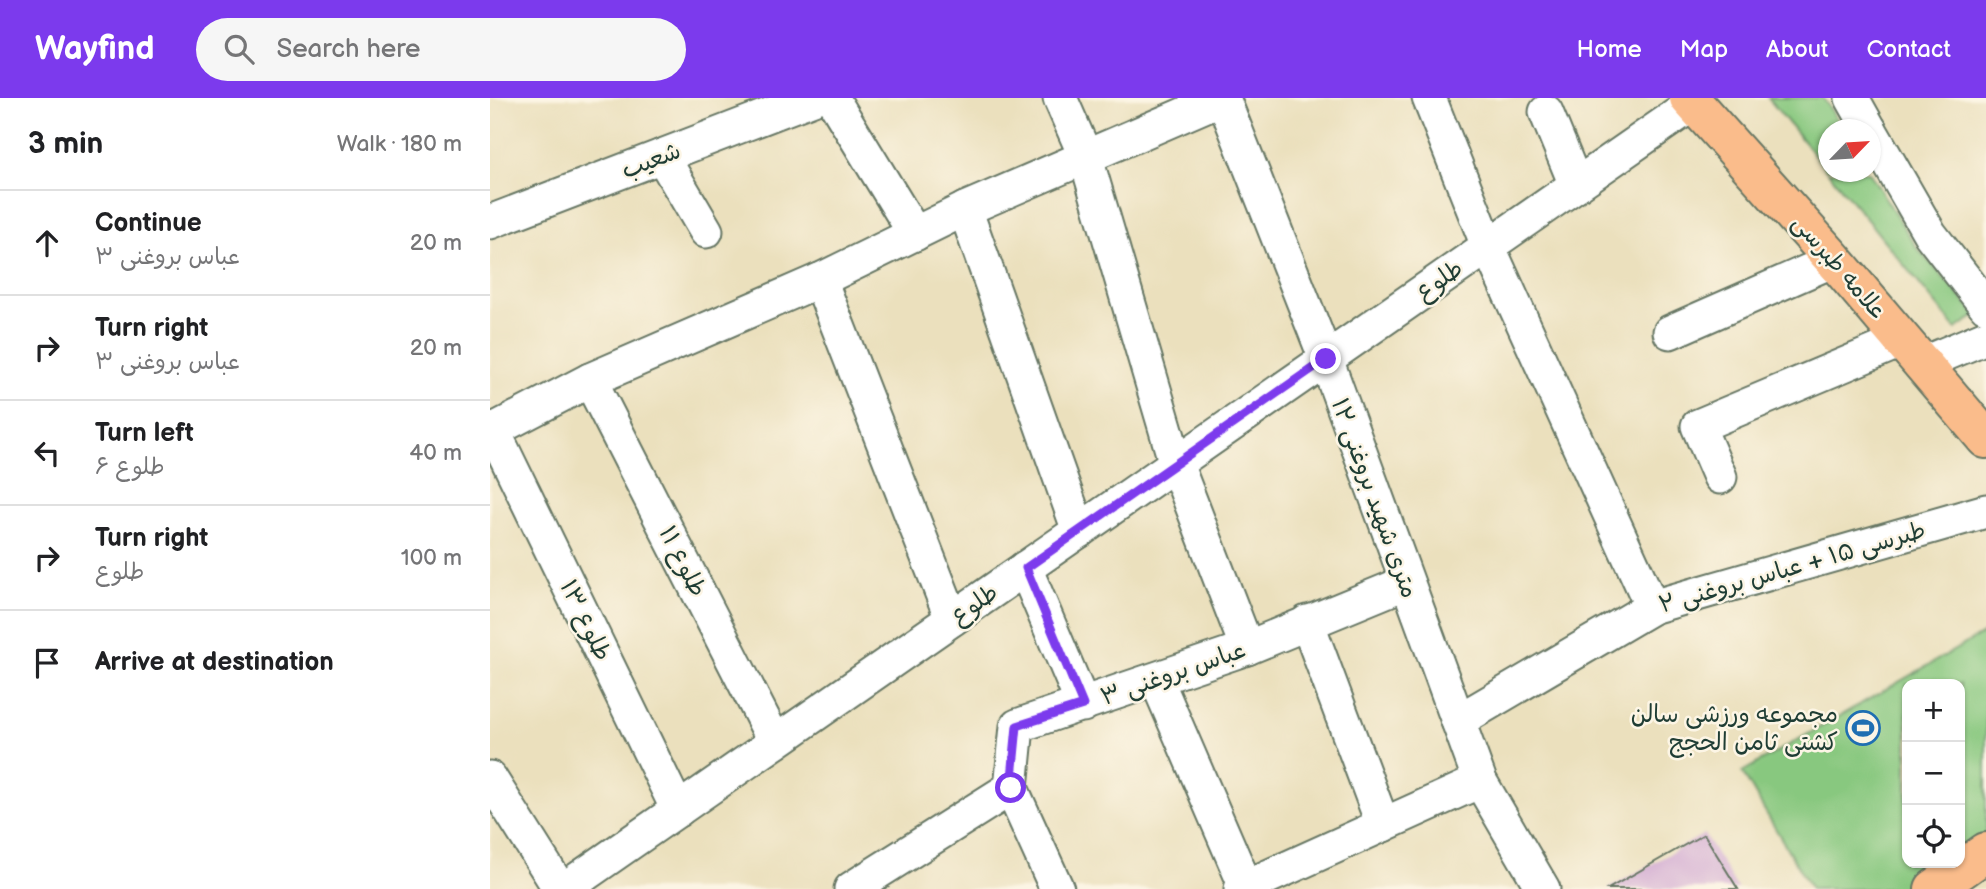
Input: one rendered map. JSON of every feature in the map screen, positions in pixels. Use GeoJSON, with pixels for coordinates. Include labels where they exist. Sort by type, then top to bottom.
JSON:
{"type":"FeatureCollection","features":[{"type":"Feature","properties":{"kind":"main road","name":"علامه طبرسی"},"geometry":{"type":"LineString","coordinates":[[1691,101],[1834,260],[1986,439]]}},
{"type":"Feature","properties":{"kind":"main road"},"geometry":{"type":"LineString","coordinates":[[1934,889],[1986,852]]}},
{"type":"Feature","properties":{"kind":"street","name":"شعیب"},"geometry":{"type":"LineString","coordinates":[[494,211],[662,156],[813,98]]}},
{"type":"Feature","properties":{"kind":"street"},"geometry":{"type":"LineString","coordinates":[[832,98],[915,234]]}},
{"type":"Feature","properties":{"kind":"street"},"geometry":{"type":"LineString","coordinates":[[1060,98],[1085,155],[1176,464],[1247,648]]}},
{"type":"Feature","properties":{"kind":"street"},"geometry":{"type":"LineString","coordinates":[[492,431],[590,380],[820,280],[965,209],[1085,155],[1223,98]]}},
{"type":"Feature","properties":{"kind":"street","name":"۱۲ متری شهید بروغنی"},"geometry":{"type":"LineString","coordinates":[[1223,98],[1326,359],[1405,583],[1480,781],[1544,889]]}},
{"type":"Feature","properties":{"kind":"street"},"geometry":{"type":"LineString","coordinates":[[1429,98],[1488,246],[1652,607]]}},
{"type":"Feature","properties":{"kind":"street"},"geometry":{"type":"LineString","coordinates":[[1852,98],[1864,119]]}},
{"type":"Feature","properties":{"kind":"street","name":"طلوع"},"geometry":{"type":"LineString","coordinates":[[562,889],[1576,185],[1691,101]]}},
{"type":"Feature","properties":{"kind":"street"},"geometry":{"type":"LineString","coordinates":[[1546,112],[1576,185]]}},
{"type":"Feature","properties":{"kind":"street"},"geometry":{"type":"LineString","coordinates":[[1881,149],[1930,234],[1986,306]]}},
{"type":"Feature","properties":{"kind":"street"},"geometry":{"type":"LineString","coordinates":[[662,156],[706,231]]}},
{"type":"Feature","properties":{"kind":"street"},"geometry":{"type":"LineString","coordinates":[[965,209],[1079,531]]}},
{"type":"Feature","properties":{"kind":"street"},"geometry":{"type":"LineString","coordinates":[[1670,332],[1834,260]]}},
{"type":"Feature","properties":{"kind":"street"},"geometry":{"type":"LineString","coordinates":[[820,280],[952,619]]}},
{"type":"Feature","properties":{"kind":"street"},"geometry":{"type":"LineString","coordinates":[[1720,477],[1698,426],[1914,352],[1986,337]]}},
{"type":"Feature","properties":{"kind":"street","name":"طلوع ۱۱"},"geometry":{"type":"LineString","coordinates":[[590,380],[775,742]]}},
{"type":"Feature","properties":{"kind":"street","name":"طلوع ۱۳"},"geometry":{"type":"LineString","coordinates":[[492,431],[678,810]]}},
{"type":"Feature","properties":{"kind":"street","name":"طبرسی ۱۵ + عباس بروغنی ۲"},"geometry":{"type":"LineString","coordinates":[[1458,721],[1652,607],[1986,511]]}},
{"type":"Feature","properties":{"kind":"street"},"geometry":{"type":"LineString","coordinates":[[1026,568],[1083,705]]}},
{"type":"Feature","properties":{"kind":"street","name":"عباس بروغنی ۳"},"geometry":{"type":"LineString","coordinates":[[1011,788],[1017,726],[1157,681],[1247,648],[1405,583]]}},
{"type":"Feature","properties":{"kind":"street"},"geometry":{"type":"LineString","coordinates":[[1307,622],[1383,825]]}},
{"type":"Feature","properties":{"kind":"street"},"geometry":{"type":"LineString","coordinates":[[1157,681],[1243,888],[1295,878],[1383,825],[1480,781]]}},
{"type":"Feature","properties":{"kind":"street"},"geometry":{"type":"LineString","coordinates":[[490,778],[562,889]]}},
{"type":"Feature","properties":{"kind":"street"},"geometry":{"type":"LineString","coordinates":[[851,889],[1011,788],[1057,889]]}},
{"type":"Feature","properties":{"kind":"green space"},"geometry":{"type":"Polygon","coordinates":[[[1768,98],[1823,98],[1837,119],[1818,119],[1818,160],[1768,98]]]}},
{"type":"Feature","properties":{"kind":"green space"},"geometry":{"type":"Polygon","coordinates":[[[1836,182],[1875,182],[1917,248],[1977,315],[1956,329],[1836,182]]]}},
{"type":"Feature","properties":{"kind":"green space","name":"مجموعه ورزشی سالن کشتی ثامن الحجج"},"geometry":{"type":"Polygon","coordinates":[[[1986,632],[1986,839],[1965,853],[1965,679],[1904,679],[1986,632]]]}},
{"type":"Feature","properties":{"kind":"green space","name":"مجموعه ورزشی سالن کشتی ثامن الحجج"},"geometry":{"type":"Polygon","coordinates":[[[1902,680],[1902,868],[1941,868],[1908,889],[1811,889],[1742,772],[1902,680]]]}},
{"type":"Feature","properties":{"kind":"building"},"geometry":{"type":"Polygon","coordinates":[[[1704,834],[1738,889],[1608,889],[1704,834]]]}},
{"type":"Feature","properties":{"kind":"place","name":"مجموعه ورزشی سالن کشتی ثامن الحجج"},"geometry":{"type":"Point","coordinates":[1863,728]}},
{"type":"Feature","properties":{"kind":"route"},"geometry":{"type":"LineString","coordinates":[[1011,788],[1017,726],[1083,705],[1026,568],[1326,359]]}}]}
